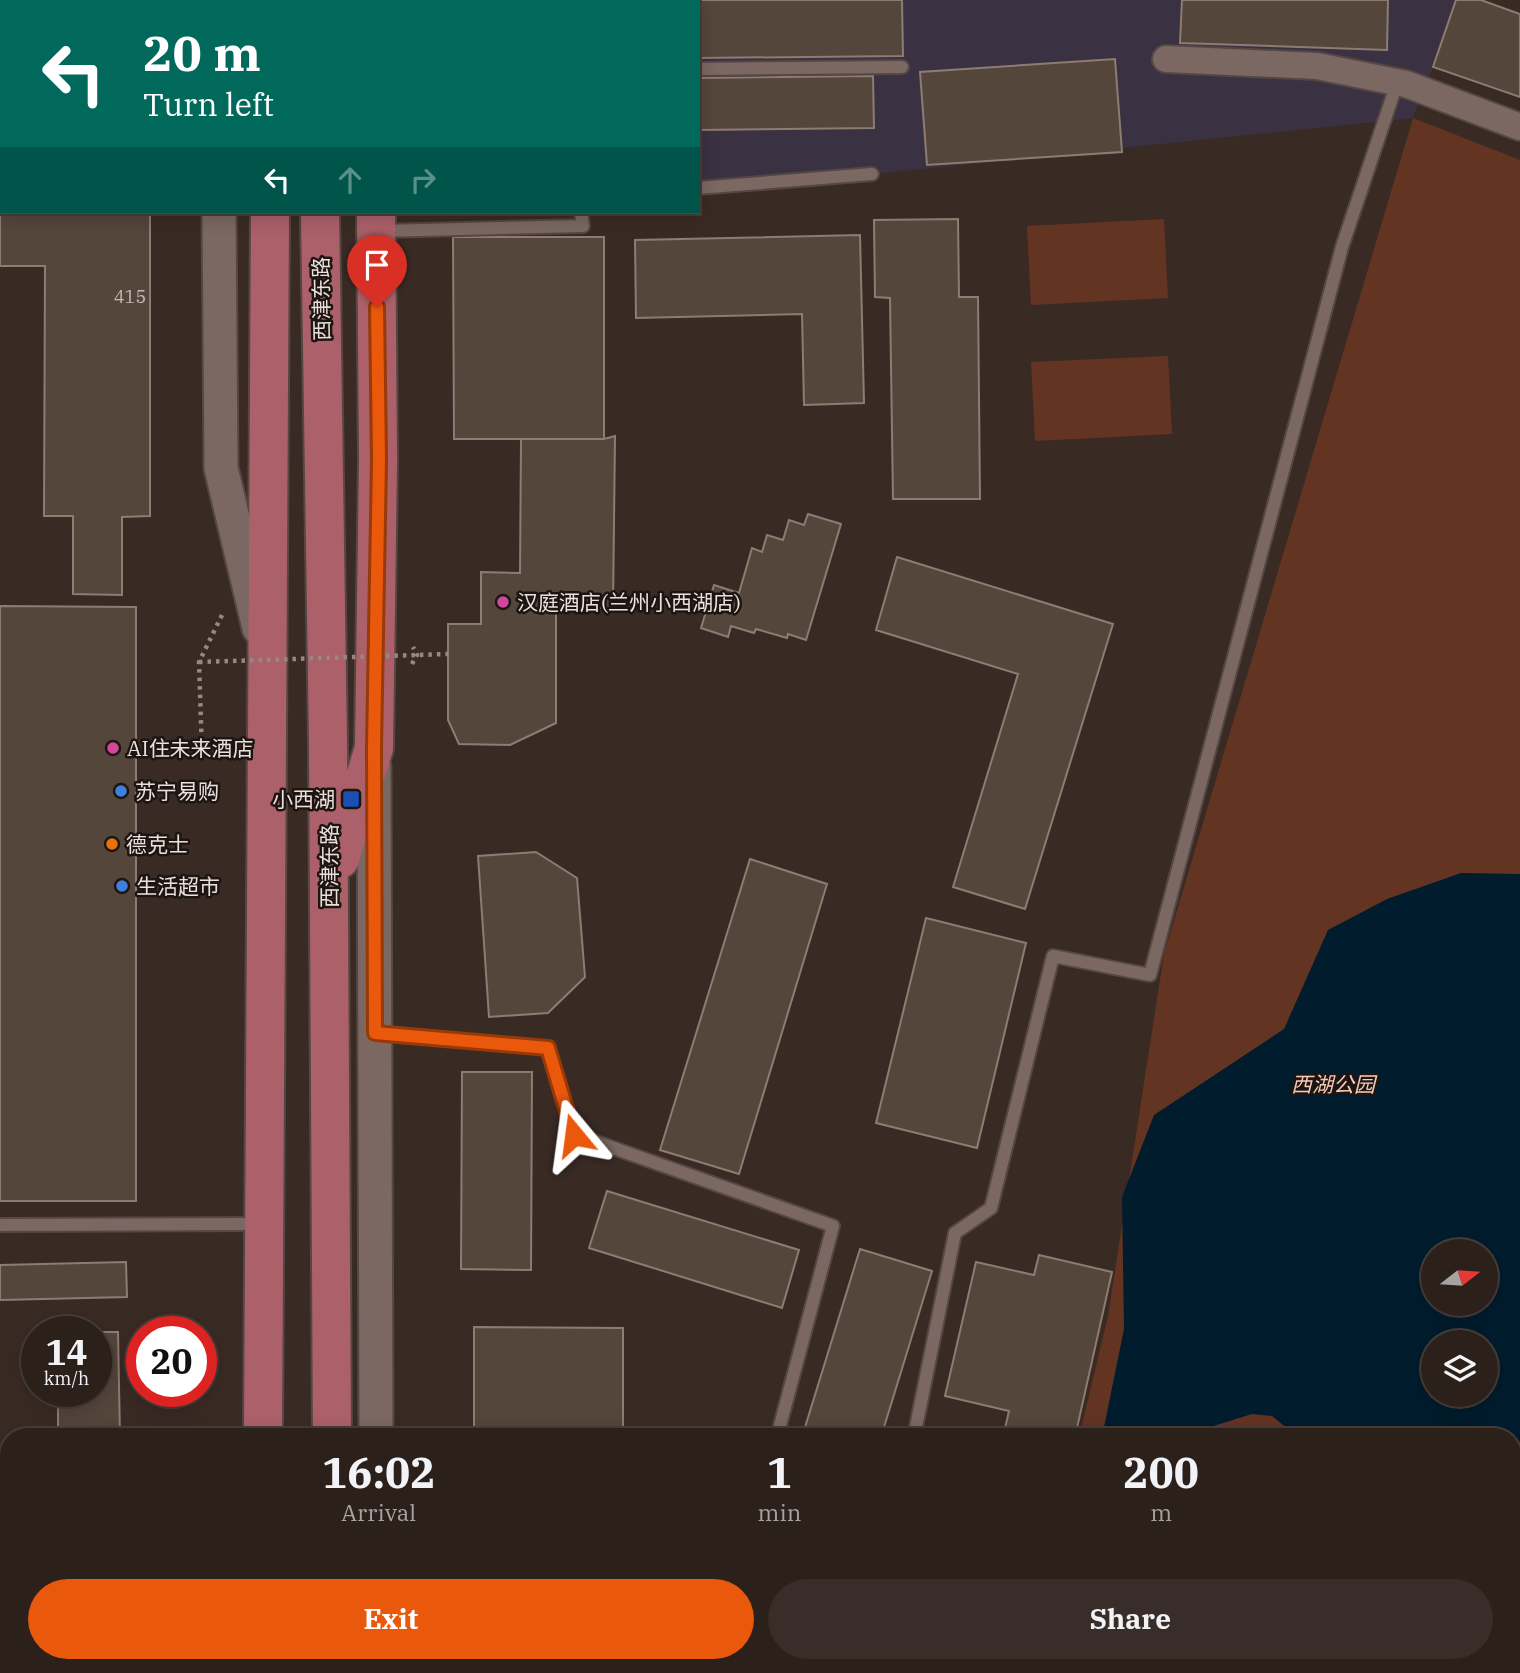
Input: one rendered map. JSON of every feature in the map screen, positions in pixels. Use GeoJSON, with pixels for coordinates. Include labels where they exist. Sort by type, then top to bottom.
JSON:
{"type":"FeatureCollection","features":[{"type":"Feature","properties":{"kind":"main road"},"geometry":{"type":"LineString","coordinates":[[263,1428],[268,214]]}},
{"type":"Feature","properties":{"kind":"main road","name":"西津东路"},"geometry":{"type":"LineString","coordinates":[[320,214],[329,895],[332,1428]]}},
{"type":"Feature","properties":{"kind":"main road"},"geometry":{"type":"LineString","coordinates":[[329,895],[374,748],[379,460],[376,221]]}},
{"type":"Feature","properties":{"kind":"street"},"geometry":{"type":"LineString","coordinates":[[1166,59],[1317,66],[1397,83],[1520,127]]}},
{"type":"Feature","properties":{"kind":"street"},"geometry":{"type":"LineString","coordinates":[[219,214],[221,468],[266,660]]}},
{"type":"Feature","properties":{"kind":"street"},"geometry":{"type":"LineString","coordinates":[[374,748],[376,1428]]}},
{"type":"Feature","properties":{"kind":"lane"},"geometry":{"type":"LineString","coordinates":[[700,69],[902,67]]}},
{"type":"Feature","properties":{"kind":"lane"},"geometry":{"type":"LineString","coordinates":[[916,1428],[955,1233],[990,1208],[1053,956],[1150,975],[1342,247],[1397,83]]}},
{"type":"Feature","properties":{"kind":"lane"},"geometry":{"type":"LineString","coordinates":[[700,188],[872,174]]}},
{"type":"Feature","properties":{"kind":"lane"},"geometry":{"type":"LineString","coordinates":[[376,221],[583,226],[581,214]]}},
{"type":"Feature","properties":{"kind":"lane"},"geometry":{"type":"LineString","coordinates":[[375,1033],[548,1048],[574,1135],[833,1226],[779,1428]]}},
{"type":"Feature","properties":{"kind":"lane"},"geometry":{"type":"LineString","coordinates":[[0,1225],[264,1223]]}},
{"type":"Feature","properties":{"kind":"path"},"geometry":{"type":"LineString","coordinates":[[202,752],[199,662],[448,654]]}},
{"type":"Feature","properties":{"kind":"shaded area"},"geometry":{"type":"Polygon","coordinates":[[[700,0],[1459,0],[1413,118],[700,192],[700,0]]]}},
{"type":"Feature","properties":{"kind":"green space","name":"西湖公园"},"geometry":{"type":"Polygon","coordinates":[[[1413,118],[1520,160],[1520,1428],[1081,1428],[1108,1316],[1164,954],[1413,118]]]}},
{"type":"Feature","properties":{"kind":"green space"},"geometry":{"type":"Polygon","coordinates":[[[1164,219],[1168,298],[1031,305],[1027,226],[1164,219]]]}},
{"type":"Feature","properties":{"kind":"green space"},"geometry":{"type":"Polygon","coordinates":[[[1168,356],[1172,434],[1035,441],[1031,362],[1168,356]]]}},
{"type":"Feature","properties":{"kind":"water"},"geometry":{"type":"Polygon","coordinates":[[[1461,873],[1520,874],[1520,1428],[1287,1428],[1272,1416],[1252,1414],[1207,1428],[1104,1428],[1124,1329],[1122,1197],[1154,1115],[1284,1029],[1328,930],[1387,899],[1461,873]]]}},
{"type":"Feature","properties":{"kind":"building"},"geometry":{"type":"Polygon","coordinates":[[[700,0],[902,0],[903,56],[700,58],[700,0]]]}},
{"type":"Feature","properties":{"kind":"building"},"geometry":{"type":"Polygon","coordinates":[[[1182,0],[1388,0],[1387,50],[1180,43],[1182,0]]]}},
{"type":"Feature","properties":{"kind":"building"},"geometry":{"type":"Polygon","coordinates":[[[1456,0],[1481,0],[1520,14],[1520,97],[1433,67],[1456,0]]]}},
{"type":"Feature","properties":{"kind":"building"},"geometry":{"type":"Polygon","coordinates":[[[1115,59],[1122,152],[927,165],[920,72],[1115,59]]]}},
{"type":"Feature","properties":{"kind":"building"},"geometry":{"type":"Polygon","coordinates":[[[873,76],[874,128],[700,130],[700,78],[873,76]]]}},
{"type":"Feature","properties":{"kind":"building"},"geometry":{"type":"Polygon","coordinates":[[[0,214],[150,214],[150,516],[122,517],[122,595],[73,594],[73,516],[44,516],[45,266],[0,266],[0,214]]]}},
{"type":"Feature","properties":{"kind":"building"},"geometry":{"type":"Polygon","coordinates":[[[958,219],[959,297],[978,297],[980,499],[893,499],[890,298],[875,297],[874,220],[958,219]]]}},
{"type":"Feature","properties":{"kind":"building"},"geometry":{"type":"Polygon","coordinates":[[[860,235],[864,403],[804,405],[802,314],[636,318],[635,240],[860,235]]]}},
{"type":"Feature","properties":{"kind":"building"},"geometry":{"type":"Polygon","coordinates":[[[453,237],[604,237],[604,439],[454,439],[453,237]]]}},
{"type":"Feature","properties":{"kind":"building"},"geometry":{"type":"Polygon","coordinates":[[[615,436],[613,608],[556,608],[556,723],[510,745],[459,744],[448,720],[448,624],[481,624],[481,572],[520,573],[521,439],[604,439],[615,436]]]}},
{"type":"Feature","properties":{"kind":"building"},"geometry":{"type":"Polygon","coordinates":[[[808,514],[841,524],[806,640],[788,634],[787,638],[756,629],[754,633],[731,626],[728,637],[701,628],[714,585],[739,593],[752,548],[762,552],[767,535],[783,540],[789,520],[804,525],[808,514]]]}},
{"type":"Feature","properties":{"kind":"building"},"geometry":{"type":"Polygon","coordinates":[[[897,557],[1113,624],[1025,909],[953,887],[1018,674],[876,630],[897,557]]]}},
{"type":"Feature","properties":{"kind":"building"},"geometry":{"type":"Polygon","coordinates":[[[0,606],[136,607],[136,1201],[0,1201],[0,606]]]}},
{"type":"Feature","properties":{"kind":"building"},"geometry":{"type":"Polygon","coordinates":[[[536,852],[577,878],[585,977],[548,1013],[489,1017],[478,856],[536,852]]]}},
{"type":"Feature","properties":{"kind":"building"},"geometry":{"type":"Polygon","coordinates":[[[750,859],[827,884],[739,1174],[660,1150],[750,859]]]}},
{"type":"Feature","properties":{"kind":"building"},"geometry":{"type":"Polygon","coordinates":[[[926,918],[1026,943],[977,1148],[876,1123],[926,918]]]}},
{"type":"Feature","properties":{"kind":"building"},"geometry":{"type":"Polygon","coordinates":[[[462,1072],[532,1072],[531,1270],[461,1269],[462,1072]]]}},
{"type":"Feature","properties":{"kind":"building"},"geometry":{"type":"Polygon","coordinates":[[[607,1191],[799,1250],[782,1308],[589,1248],[607,1191]]]}},
{"type":"Feature","properties":{"kind":"building"},"geometry":{"type":"Polygon","coordinates":[[[860,1249],[932,1271],[884,1428],[805,1428],[860,1249]]]}},
{"type":"Feature","properties":{"kind":"building"},"geometry":{"type":"Polygon","coordinates":[[[1039,1255],[1112,1272],[1077,1428],[1005,1428],[1009,1411],[945,1396],[976,1262],[1034,1275],[1039,1255]]]}},
{"type":"Feature","properties":{"kind":"building"},"geometry":{"type":"Polygon","coordinates":[[[126,1262],[127,1297],[0,1300],[0,1265],[126,1262]]]}},
{"type":"Feature","properties":{"kind":"building"},"geometry":{"type":"Polygon","coordinates":[[[474,1327],[623,1328],[623,1428],[474,1428],[474,1327]]]}},
{"type":"Feature","properties":{"kind":"building"},"geometry":{"type":"Polygon","coordinates":[[[112,1332],[118,1332],[120,1428],[58,1428],[58,1407],[112,1407],[112,1332]]]}},
{"type":"Feature","properties":{"kind":"place","name":"汉庭酒店(兰州小西湖店)"},"geometry":{"type":"Point","coordinates":[503,602]}},
{"type":"Feature","properties":{"kind":"place","name":"AI住未来酒店"},"geometry":{"type":"Point","coordinates":[113,748]}},
{"type":"Feature","properties":{"kind":"place","name":"苏宁易购"},"geometry":{"type":"Point","coordinates":[121,791]}},
{"type":"Feature","properties":{"kind":"place","name":"小西湖"},"geometry":{"type":"Point","coordinates":[351,799]}},
{"type":"Feature","properties":{"kind":"place","name":"德克士"},"geometry":{"type":"Point","coordinates":[112,844]}},
{"type":"Feature","properties":{"kind":"place","name":"生活超市"},"geometry":{"type":"Point","coordinates":[122,886]}},
{"type":"Feature","properties":{"kind":"route"},"geometry":{"type":"LineString","coordinates":[[377,307],[379,460],[374,748],[375,1033],[548,1048],[574,1135]]}}]}
